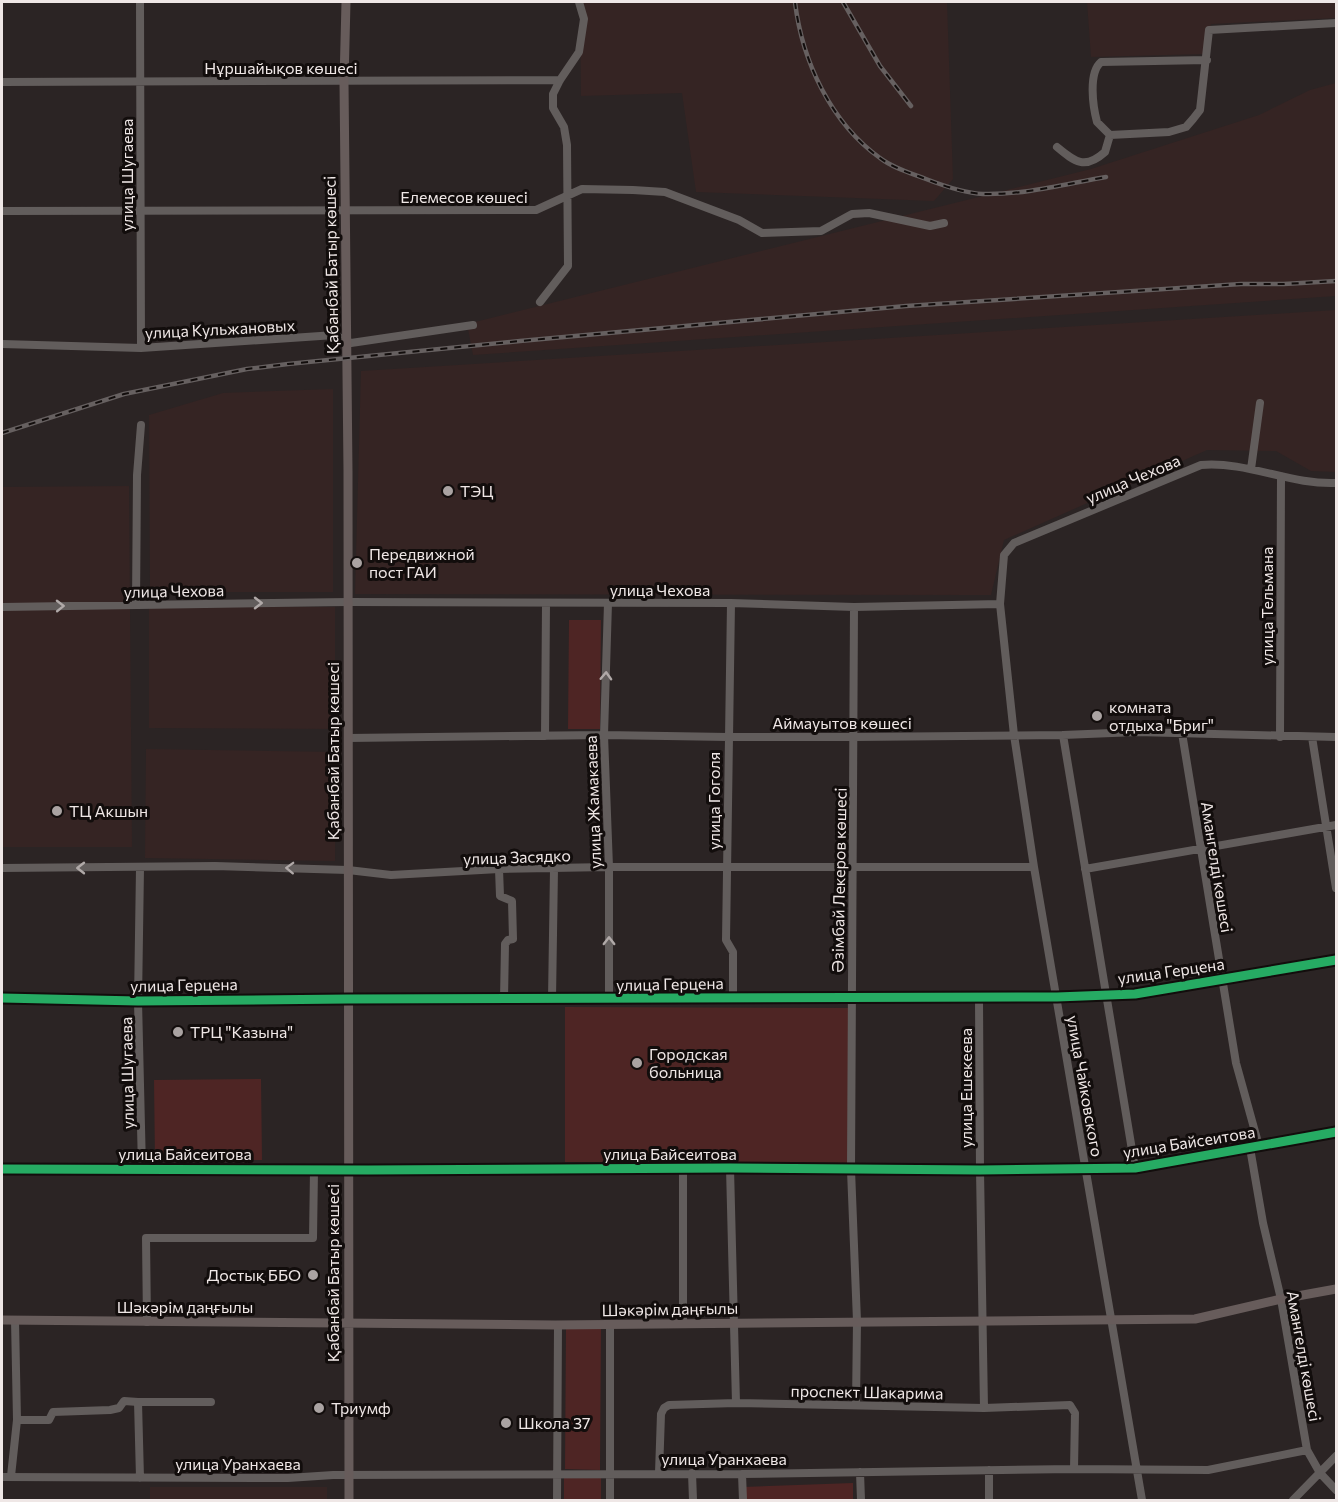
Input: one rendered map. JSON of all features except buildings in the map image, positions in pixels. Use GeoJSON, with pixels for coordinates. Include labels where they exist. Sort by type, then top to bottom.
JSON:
{"type":"FeatureCollection","features":[{"type":"Feature","properties":{"kind":"main road","name":"Қабанбай Батыр көшесі"},"geometry":{"type":"LineString","coordinates":[[346,2],[344,82],[348,603],[349,1500]]}},
{"type":"Feature","properties":{"kind":"main road","name":"Шәкәрім даңғылы"},"geometry":{"type":"LineString","coordinates":[[2,1320],[558,1325],[857,1321],[1111,1321],[1195,1319],[1336,1289]]}},
{"type":"Feature","properties":{"kind":"street","name":"улица Шугаева"},"geometry":{"type":"LineString","coordinates":[[140,2],[141,348]]}},
{"type":"Feature","properties":{"kind":"street"},"geometry":{"type":"LineString","coordinates":[[540,302],[568,266],[567,145],[564,127],[553,108],[554,94],[560,80],[579,52],[584,20],[579,2]]}},
{"type":"Feature","properties":{"kind":"street"},"geometry":{"type":"LineString","coordinates":[[1207,60],[1101,62],[1093,75],[1097,122],[1110,135],[1169,132],[1186,127],[1200,110],[1207,60],[1209,30],[1336,24]]}},
{"type":"Feature","properties":{"kind":"street","name":"Нұршайықов көшесі"},"geometry":{"type":"LineString","coordinates":[[2,82],[560,80]]}},
{"type":"Feature","properties":{"kind":"street"},"geometry":{"type":"LineString","coordinates":[[1057,147],[1072,160],[1088,162],[1105,152],[1110,135]]}},
{"type":"Feature","properties":{"kind":"street","name":"Елемесов көшесі"},"geometry":{"type":"LineString","coordinates":[[2,212],[536,210],[582,189],[665,192],[739,220],[762,233],[821,231],[852,214],[869,213],[930,226],[944,223]]}},
{"type":"Feature","properties":{"kind":"street","name":"улица Кульжановых"},"geometry":{"type":"LineString","coordinates":[[2,344],[141,348],[335,335],[351,343],[473,325]]}},
{"type":"Feature","properties":{"kind":"street"},"geometry":{"type":"LineString","coordinates":[[1251,469],[1260,403]]}},
{"type":"Feature","properties":{"kind":"street"},"geometry":{"type":"LineString","coordinates":[[136,605],[136,475],[141,425]]}},
{"type":"Feature","properties":{"kind":"street","name":"улица Чехова"},"geometry":{"type":"LineString","coordinates":[[2,607],[348,603],[731,603],[854,607],[1000,604],[1004,555],[1014,543],[1201,465],[1217,464],[1251,469],[1318,484],[1336,483]]}},
{"type":"Feature","properties":{"kind":"street","name":"улица Тельмана"},"geometry":{"type":"LineString","coordinates":[[1280,736],[1281,476]]}},
{"type":"Feature","properties":{"kind":"street","name":"улица Жамакаева"},"geometry":{"type":"LineString","coordinates":[[608,603],[604,735],[609,867],[609,1000]]}},
{"type":"Feature","properties":{"kind":"street","name":"улица Гоголя"},"geometry":{"type":"LineString","coordinates":[[731,603],[726,940],[733,952],[733,998]]}},
{"type":"Feature","properties":{"kind":"street"},"geometry":{"type":"LineString","coordinates":[[545,736],[546,604]]}},
{"type":"Feature","properties":{"kind":"street","name":"улица Чайковского"},"geometry":{"type":"LineString","coordinates":[[1000,604],[1014,735],[1034,867],[1142,1500]]}},
{"type":"Feature","properties":{"kind":"street","name":"Әзімбай Лекеров көшесі"},"geometry":{"type":"LineString","coordinates":[[854,607],[851,1170],[857,1321],[856,1405]]}},
{"type":"Feature","properties":{"kind":"street","name":"Аймауытов көшесі"},"geometry":{"type":"LineString","coordinates":[[348,738],[604,735],[854,737],[1137,732],[1336,737]]}},
{"type":"Feature","properties":{"kind":"street","name":"Амангелді көшесі"},"geometry":{"type":"LineString","coordinates":[[1182,733],[1236,1063],[1259,1146]]}},
{"type":"Feature","properties":{"kind":"street"},"geometry":{"type":"LineString","coordinates":[[1063,735],[1136,1168]]}},
{"type":"Feature","properties":{"kind":"street"},"geometry":{"type":"LineString","coordinates":[[1311,737],[1336,888]]}},
{"type":"Feature","properties":{"kind":"street"},"geometry":{"type":"LineString","coordinates":[[1085,869],[1336,825]]}},
{"type":"Feature","properties":{"kind":"street","name":"улица Засядко"},"geometry":{"type":"LineString","coordinates":[[2,868],[215,866],[348,870],[391,875],[499,869],[609,867],[1034,867]]}},
{"type":"Feature","properties":{"kind":"street","name":"улица Шугаева"},"geometry":{"type":"LineString","coordinates":[[140,868],[138,1001],[142,1168]]}},
{"type":"Feature","properties":{"kind":"street"},"geometry":{"type":"LineString","coordinates":[[499,869],[500,896],[512,901],[513,939],[508,940],[505,944],[504,999]]}},
{"type":"Feature","properties":{"kind":"street"},"geometry":{"type":"LineString","coordinates":[[552,999],[554,869]]}},
{"type":"Feature","properties":{"kind":"street","name":"улица Герцена"},"geometry":{"type":"LineString","coordinates":[[2,998],[138,1001],[1057,998],[1135,994],[1336,960]]}},
{"type":"Feature","properties":{"kind":"street","name":"улица Ешекеева"},"geometry":{"type":"LineString","coordinates":[[979,998],[984,1408]]}},
{"type":"Feature","properties":{"kind":"street","name":"улица Байсеитова"},"geometry":{"type":"LineString","coordinates":[[2,1169],[980,1170],[1136,1168],[1336,1132]]}},
{"type":"Feature","properties":{"kind":"street","name":"Амангелді көшесі"},"geometry":{"type":"LineString","coordinates":[[1250,1148],[1263,1223],[1281,1299],[1306,1450],[1320,1473],[1336,1490]]}},
{"type":"Feature","properties":{"kind":"street"},"geometry":{"type":"LineString","coordinates":[[730,1168],[736,1403]]}},
{"type":"Feature","properties":{"kind":"street"},"geometry":{"type":"LineString","coordinates":[[683,1169],[683,1324]]}},
{"type":"Feature","properties":{"kind":"street"},"geometry":{"type":"LineString","coordinates":[[147,1322],[146,1238],[313,1238],[314,1170]]}},
{"type":"Feature","properties":{"kind":"street"},"geometry":{"type":"LineString","coordinates":[[10,1476],[17,1420],[15,1320]]}},
{"type":"Feature","properties":{"kind":"street"},"geometry":{"type":"LineString","coordinates":[[610,1324],[610,1500]]}},
{"type":"Feature","properties":{"kind":"street"},"geometry":{"type":"LineString","coordinates":[[557,1500],[558,1325]]}},
{"type":"Feature","properties":{"kind":"street"},"geometry":{"type":"LineString","coordinates":[[17,1420],[49,1420],[53,1412],[110,1410],[118,1408],[124,1401],[211,1402]]}},
{"type":"Feature","properties":{"kind":"street"},"geometry":{"type":"LineString","coordinates":[[138,1402],[140,1478]]}},
{"type":"Feature","properties":{"kind":"street","name":"проспект Шакарима"},"geometry":{"type":"LineString","coordinates":[[659,1473],[661,1414],[664,1408],[669,1405],[736,1403],[984,1408],[1070,1405],[1075,1413],[1074,1469]]}},
{"type":"Feature","properties":{"kind":"street","name":"улица Уранхаева"},"geometry":{"type":"LineString","coordinates":[[2,1477],[288,1478],[1074,1469],[1208,1470],[1306,1450]]}},
{"type":"Feature","properties":{"kind":"street"},"geometry":{"type":"LineString","coordinates":[[1293,1500],[1336,1456]]}},
{"type":"Feature","properties":{"kind":"street"},"geometry":{"type":"LineString","coordinates":[[988,1470],[989,1500]]}},
{"type":"Feature","properties":{"kind":"street"},"geometry":{"type":"LineString","coordinates":[[860,1472],[861,1500]]}},
{"type":"Feature","properties":{"kind":"street"},"geometry":{"type":"LineString","coordinates":[[692,1473],[693,1500]]}},
{"type":"Feature","properties":{"kind":"street"},"geometry":{"type":"LineString","coordinates":[[742,1474],[743,1500]]}},
{"type":"Feature","properties":{"kind":"shaded area"},"geometry":{"type":"Polygon","coordinates":[[[580,2],[947,2],[953,179],[934,201],[696,192],[682,93],[581,96],[580,2]]]}},
{"type":"Feature","properties":{"kind":"shaded area"},"geometry":{"type":"Polygon","coordinates":[[[1087,2],[1336,2],[1336,18],[1211,24],[1205,54],[1091,57],[1087,2]]]}},
{"type":"Feature","properties":{"kind":"shaded area"},"geometry":{"type":"Polygon","coordinates":[[[1336,83],[1336,296],[473,355],[467,324],[1091,169],[1259,115],[1310,90],[1336,83]]]}},
{"type":"Feature","properties":{"kind":"shaded area"},"geometry":{"type":"Polygon","coordinates":[[[1336,310],[1336,472],[1311,471],[1276,451],[1207,450],[1004,540],[991,595],[355,594],[361,371],[1336,310]]]}},
{"type":"Feature","properties":{"kind":"shaded area"},"geometry":{"type":"Polygon","coordinates":[[[333,389],[333,592],[150,592],[149,415],[223,393],[333,389]]]}},
{"type":"Feature","properties":{"kind":"shaded area"},"geometry":{"type":"Polygon","coordinates":[[[129,486],[132,847],[2,847],[2,487],[129,486]]]}},
{"type":"Feature","properties":{"kind":"shaded area"},"geometry":{"type":"Polygon","coordinates":[[[149,606],[335,607],[335,729],[149,728],[149,606]]]}},
{"type":"Feature","properties":{"kind":"shaded area"},"geometry":{"type":"Polygon","coordinates":[[[569,620],[601,620],[600,729],[568,729],[569,620]]]}},
{"type":"Feature","properties":{"kind":"shaded area"},"geometry":{"type":"Polygon","coordinates":[[[146,749],[336,752],[335,861],[145,858],[146,749]]]}},
{"type":"Feature","properties":{"kind":"shaded area"},"geometry":{"type":"Polygon","coordinates":[[[565,1007],[851,1008],[851,1163],[565,1162],[565,1007]]]}},
{"type":"Feature","properties":{"kind":"shaded area"},"geometry":{"type":"Polygon","coordinates":[[[261,1079],[262,1160],[155,1161],[154,1080],[261,1079]]]}},
{"type":"Feature","properties":{"kind":"shaded area"},"geometry":{"type":"Polygon","coordinates":[[[566,1329],[601,1329],[600,1470],[565,1469],[566,1329]]]}},
{"type":"Feature","properties":{"kind":"shaded area"},"geometry":{"type":"Polygon","coordinates":[[[564,1478],[601,1478],[601,1500],[564,1500],[564,1478]]]}},
{"type":"Feature","properties":{"kind":"shaded area"},"geometry":{"type":"Polygon","coordinates":[[[853,1483],[853,1500],[744,1500],[743,1487],[853,1483]]]}},
{"type":"Feature","properties":{"kind":"shaded area"},"geometry":{"type":"Polygon","coordinates":[[[150,1487],[327,1487],[327,1500],[150,1500],[150,1487]]]}},
{"type":"Feature","properties":{"kind":"railway"},"geometry":{"type":"LineString","coordinates":[[795,2],[804,46],[812,68],[833,109],[863,144],[890,165],[947,187],[983,194],[1030,191],[1106,177]]}},
{"type":"Feature","properties":{"kind":"railway"},"geometry":{"type":"LineString","coordinates":[[843,2],[880,66],[911,106]]}},
{"type":"Feature","properties":{"kind":"railway"},"geometry":{"type":"LineString","coordinates":[[2,433],[124,394],[247,369],[288,364],[906,306],[1241,284],[1336,281]]}},
{"type":"Feature","properties":{"kind":"cycle path"},"geometry":{"type":"LineString","coordinates":[[2,998],[138,1001],[1057,997],[1135,994],[1336,960]]}},
{"type":"Feature","properties":{"kind":"cycle path"},"geometry":{"type":"LineString","coordinates":[[2,1169],[980,1170],[1135,1168],[1336,1132]]}},
{"type":"Feature","properties":{"kind":"place","name":"ТЭЦ"},"geometry":{"type":"Point","coordinates":[448,491]}},
{"type":"Feature","properties":{"kind":"place","name":"Передвижной пост ГАИ"},"geometry":{"type":"Point","coordinates":[357,563]}},
{"type":"Feature","properties":{"kind":"place","name":"комната отдыха \"Бриг\""},"geometry":{"type":"Point","coordinates":[1097,716]}},
{"type":"Feature","properties":{"kind":"place","name":"ТЦ Акшын"},"geometry":{"type":"Point","coordinates":[57,811]}},
{"type":"Feature","properties":{"kind":"place","name":"ТРЦ \"Казына\""},"geometry":{"type":"Point","coordinates":[178,1032]}},
{"type":"Feature","properties":{"kind":"place","name":"Городская больница"},"geometry":{"type":"Point","coordinates":[637,1063]}},
{"type":"Feature","properties":{"kind":"place","name":"Достық ББО"},"geometry":{"type":"Point","coordinates":[313,1275]}},
{"type":"Feature","properties":{"kind":"place","name":"Триумф"},"geometry":{"type":"Point","coordinates":[319,1408]}},
{"type":"Feature","properties":{"kind":"place","name":"Школа 37"},"geometry":{"type":"Point","coordinates":[506,1423]}}]}
